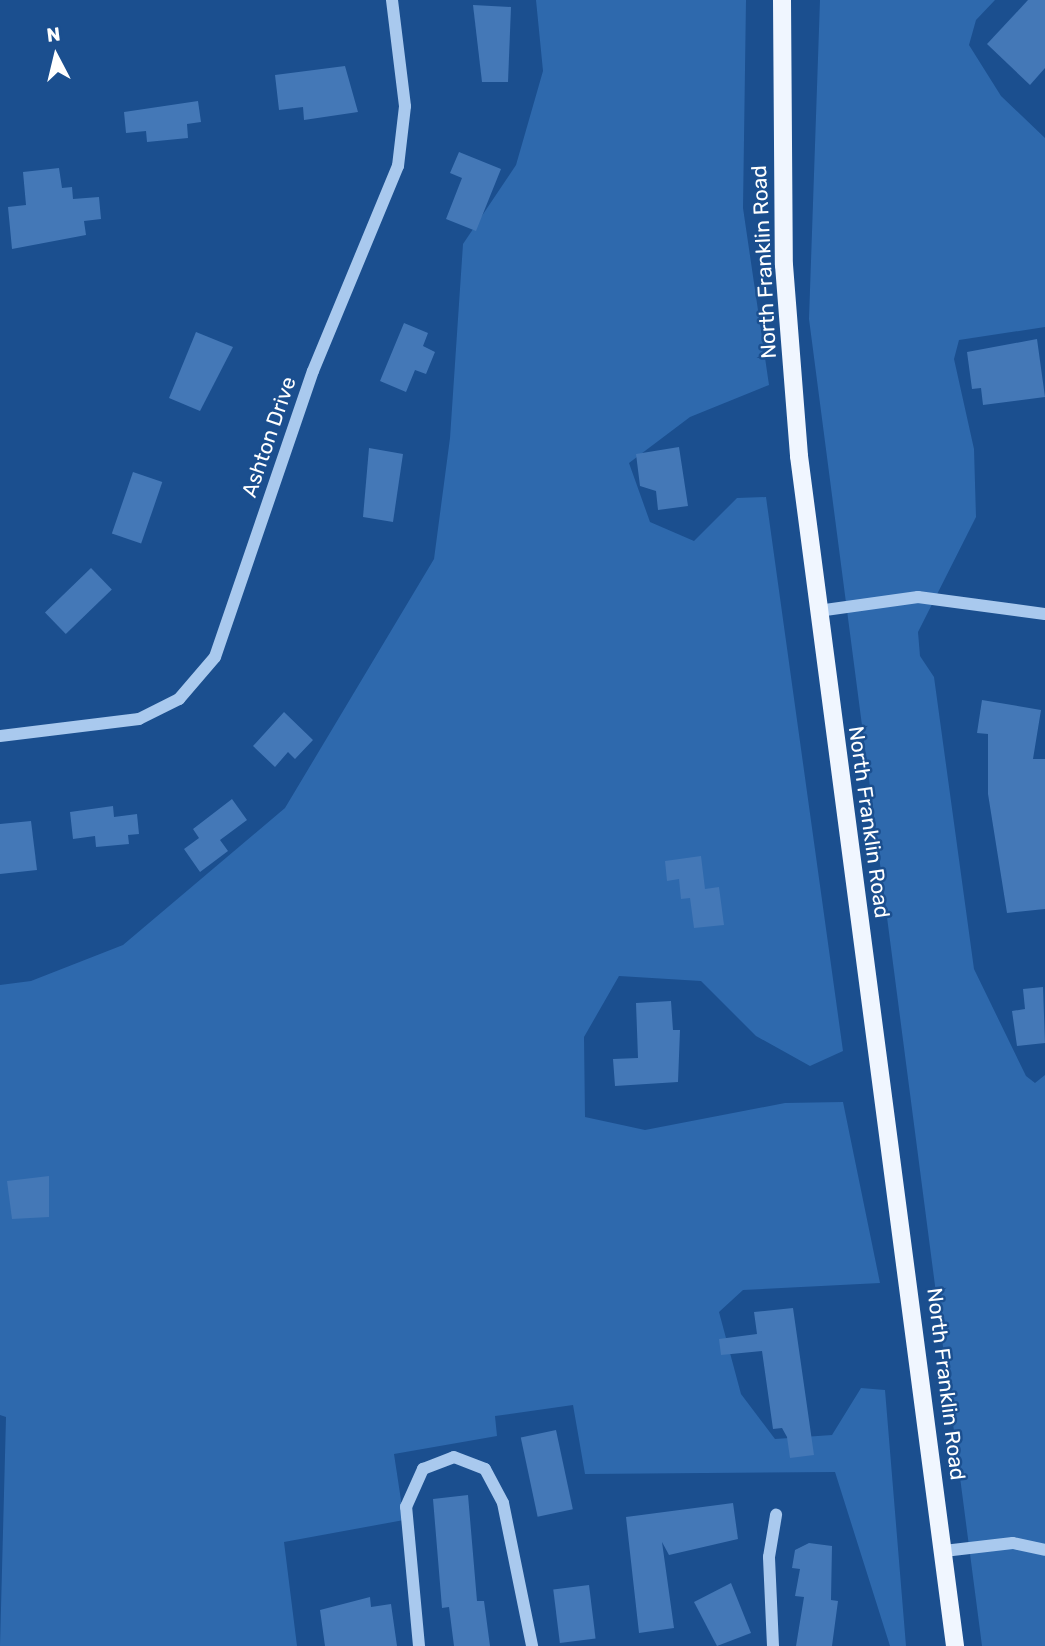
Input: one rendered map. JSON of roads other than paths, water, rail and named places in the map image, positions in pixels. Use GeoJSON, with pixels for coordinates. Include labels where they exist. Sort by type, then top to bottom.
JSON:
{"type":"FeatureCollection","features":[{"type":"Feature","properties":{"kind":"main road","name":"North Franklin Road"},"geometry":{"type":"LineString","coordinates":[[782,0],[784,265],[818,611],[955,1646]]}},
{"type":"Feature","properties":{"kind":"street","name":"Ashton Drive"},"geometry":{"type":"LineString","coordinates":[[0,736],[139,719],[178,699],[215,657],[308,383],[398,166],[405,106],[392,0]]}},
{"type":"Feature","properties":{"kind":"street"},"geometry":{"type":"LineString","coordinates":[[818,611],[918,597],[1045,614]]}},
{"type":"Feature","properties":{"kind":"street"},"geometry":{"type":"LineString","coordinates":[[419,1646],[406,1507],[423,1469],[454,1457],[485,1469],[503,1503],[532,1646]]}},
{"type":"Feature","properties":{"kind":"street"},"geometry":{"type":"LineString","coordinates":[[773,1646],[769,1557],[775,1515]]}},
{"type":"Feature","properties":{"kind":"street"},"geometry":{"type":"LineString","coordinates":[[944,1551],[1013,1543],[1045,1550]]}}]}
